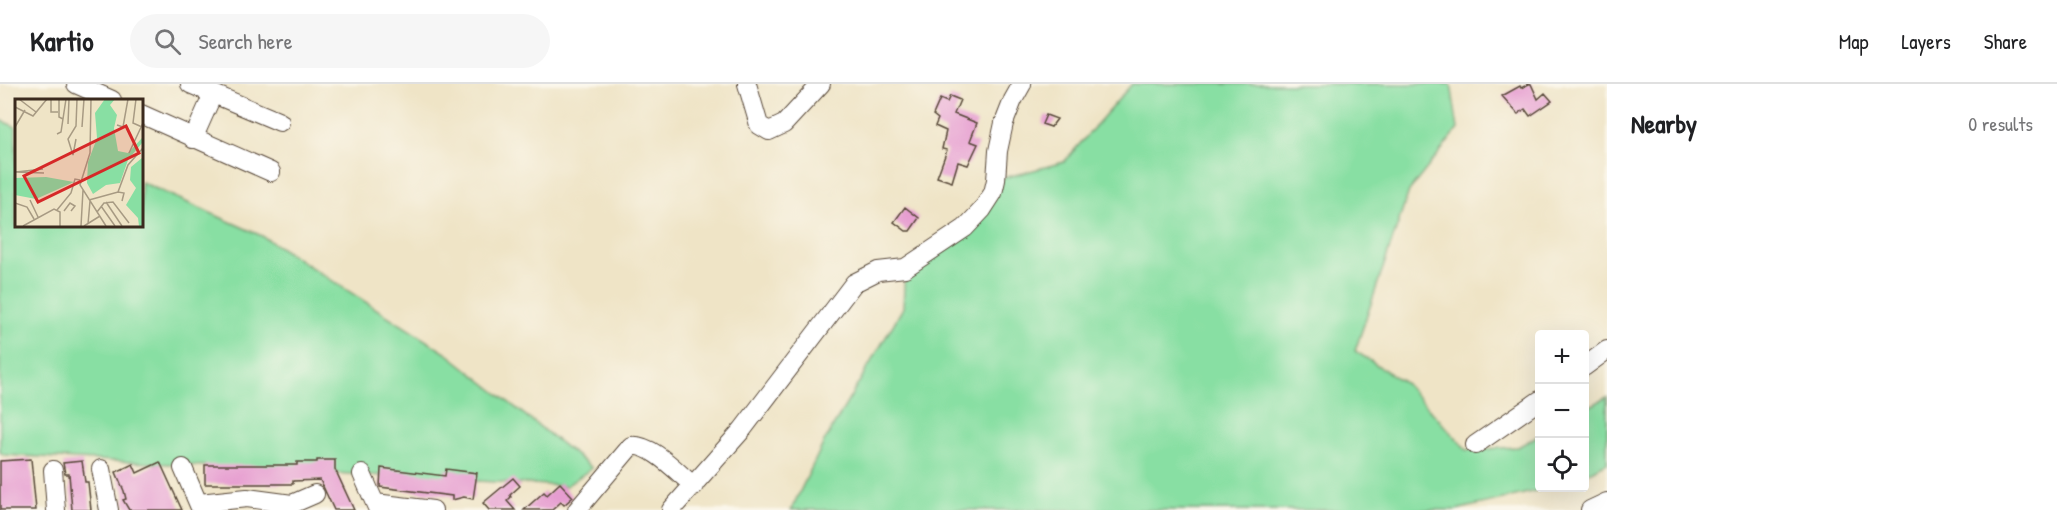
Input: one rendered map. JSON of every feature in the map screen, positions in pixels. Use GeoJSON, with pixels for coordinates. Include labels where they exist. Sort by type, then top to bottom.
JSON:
{"type":"FeatureCollection","features":[{"type":"Feature","properties":{"kind":"street"},"geometry":{"type":"LineString","coordinates":[[76,84],[110,99]]}},
{"type":"Feature","properties":{"kind":"street"},"geometry":{"type":"LineString","coordinates":[[190,84],[280,122]]}},
{"type":"Feature","properties":{"kind":"street"},"geometry":{"type":"LineString","coordinates":[[747,84],[759,125],[769,131],[784,124],[821,84]]}},
{"type":"Feature","properties":{"kind":"street"},"geometry":{"type":"LineString","coordinates":[[671,510],[742,430],[854,283],[878,271],[905,268],[964,228],[982,210],[993,193],[1004,123],[1022,84]]}},
{"type":"Feature","properties":{"kind":"street"},"geometry":{"type":"LineString","coordinates":[[193,139],[213,94]]}},
{"type":"Feature","properties":{"kind":"street"},"geometry":{"type":"LineString","coordinates":[[142,114],[271,172]]}},
{"type":"Feature","properties":{"kind":"street"},"geometry":{"type":"LineString","coordinates":[[1589,363],[1607,350]]}},
{"type":"Feature","properties":{"kind":"street"},"geometry":{"type":"LineString","coordinates":[[1475,445],[1535,403]]}},
{"type":"Feature","properties":{"kind":"street"},"geometry":{"type":"LineString","coordinates":[[577,510],[631,446],[639,445],[651,451],[693,486]]}},
{"type":"Feature","properties":{"kind":"street"},"geometry":{"type":"LineString","coordinates":[[183,468],[200,507],[247,498],[286,507],[315,494]]}},
{"type":"Feature","properties":{"kind":"street"},"geometry":{"type":"LineString","coordinates":[[101,469],[109,510]]}},
{"type":"Feature","properties":{"kind":"street"},"geometry":{"type":"LineString","coordinates":[[53,470],[56,510]]}},
{"type":"Feature","properties":{"kind":"street"},"geometry":{"type":"LineString","coordinates":[[362,474],[376,507],[432,510]]}},
{"type":"Feature","properties":{"kind":"street"},"geometry":{"type":"LineString","coordinates":[[1590,510],[1607,502]]}},
{"type":"Feature","properties":{"kind":"green space"},"geometry":{"type":"Polygon","coordinates":[[[1132,84],[1451,84],[1458,129],[1409,191],[1355,351],[1405,383],[1467,450],[1518,447],[1535,437],[1535,491],[1456,510],[791,510],[825,440],[903,308],[905,268],[965,228],[996,180],[1064,162],[1132,84]]]}},
{"type":"Feature","properties":{"kind":"green space"},"geometry":{"type":"Polygon","coordinates":[[[0,120],[15,127],[15,226],[142,226],[142,182],[262,236],[449,355],[592,468],[566,486],[4,455],[0,452],[0,120]]]}},
{"type":"Feature","properties":{"kind":"green space"},"geometry":{"type":"Polygon","coordinates":[[[1607,397],[1607,463],[1589,472],[1589,438],[1589,407],[1607,397]]]}},
{"type":"Feature","properties":{"kind":"building"},"geometry":{"type":"Polygon","coordinates":[[[1529,84],[1538,99],[1545,93],[1552,101],[1530,116],[1525,109],[1518,114],[1502,96],[1520,86],[1521,88],[1529,84]]]}},
{"type":"Feature","properties":{"kind":"building"},"geometry":{"type":"Polygon","coordinates":[[[950,96],[960,100],[954,114],[977,123],[970,141],[978,144],[968,165],[958,162],[952,182],[937,177],[947,150],[942,149],[946,131],[935,126],[938,119],[933,115],[940,99],[947,102],[950,96]]]}},
{"type":"Feature","properties":{"kind":"building"},"geometry":{"type":"Polygon","coordinates":[[[1046,115],[1057,119],[1051,127],[1042,124],[1046,115]]]}},
{"type":"Feature","properties":{"kind":"building"},"geometry":{"type":"Polygon","coordinates":[[[905,207],[919,218],[910,231],[906,231],[894,222],[905,207]]]}},
{"type":"Feature","properties":{"kind":"building"},"geometry":{"type":"Polygon","coordinates":[[[31,459],[36,510],[0,510],[0,461],[31,459]]]}},
{"type":"Feature","properties":{"kind":"building"},"geometry":{"type":"Polygon","coordinates":[[[317,460],[335,460],[335,469],[354,510],[334,510],[320,480],[293,481],[293,484],[205,484],[205,465],[297,465],[297,462],[317,462],[317,460]]]}},
{"type":"Feature","properties":{"kind":"building"},"geometry":{"type":"Polygon","coordinates":[[[82,461],[85,482],[88,482],[91,510],[72,510],[69,474],[65,474],[63,463],[82,461]]]}},
{"type":"Feature","properties":{"kind":"building"},"geometry":{"type":"Polygon","coordinates":[[[160,462],[182,510],[129,510],[123,500],[126,499],[124,491],[116,472],[133,464],[137,473],[160,462]]]}},
{"type":"Feature","properties":{"kind":"building"},"geometry":{"type":"Polygon","coordinates":[[[381,468],[445,476],[446,469],[477,473],[473,499],[464,497],[452,500],[452,496],[380,487],[381,468]]]}},
{"type":"Feature","properties":{"kind":"building"},"geometry":{"type":"Polygon","coordinates":[[[513,478],[520,486],[507,501],[515,510],[489,510],[483,503],[513,478]]]}},
{"type":"Feature","properties":{"kind":"building"},"geometry":{"type":"Polygon","coordinates":[[[560,483],[573,497],[564,505],[561,502],[552,510],[524,510],[544,492],[547,495],[560,483]]]}}]}
